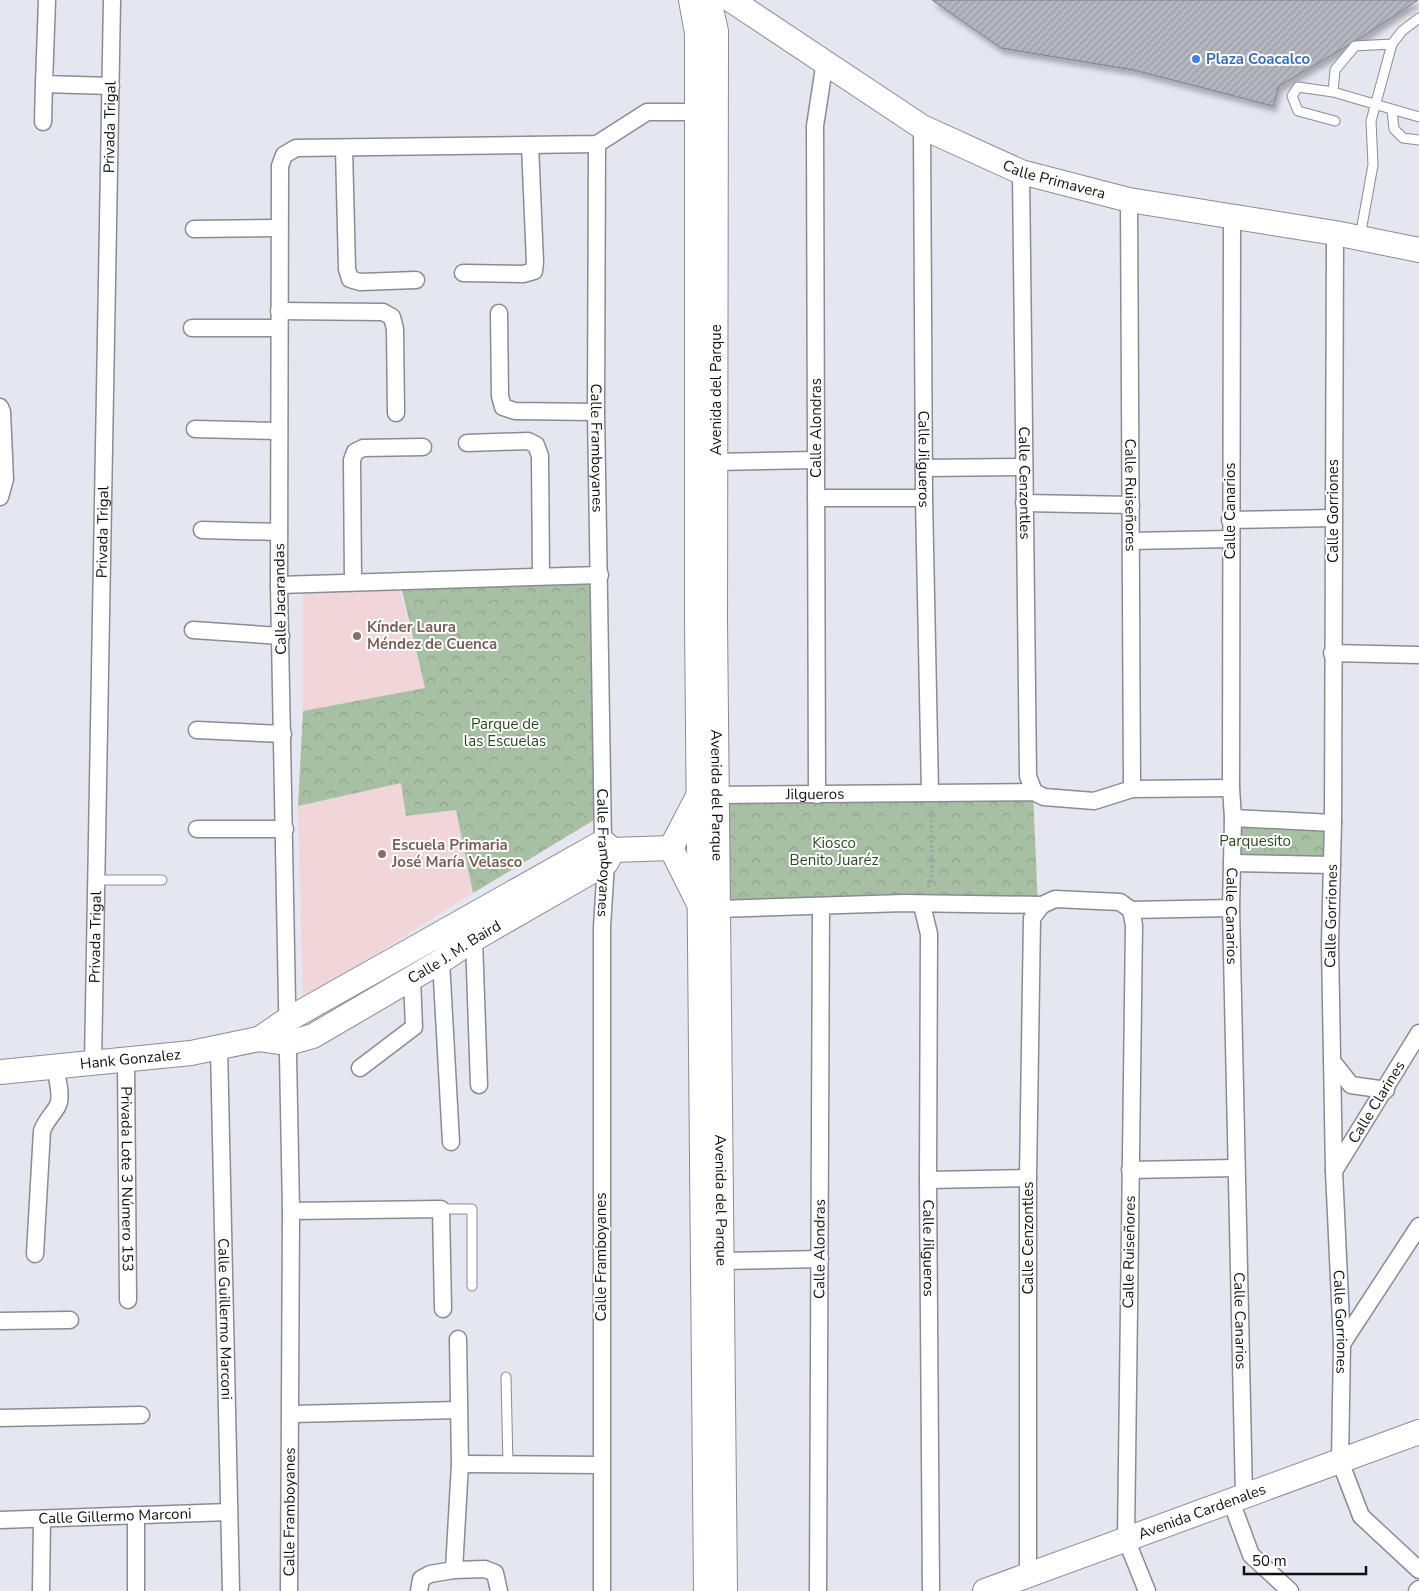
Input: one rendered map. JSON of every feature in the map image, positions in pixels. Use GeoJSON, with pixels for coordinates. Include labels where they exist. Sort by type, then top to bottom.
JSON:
{"type":"FeatureCollection","features":[{"type":"Feature","properties":{"kind":"street"},"geometry":{"type":"LineString","coordinates":[[43,122],[47,0]]}},
{"type":"Feature","properties":{"kind":"street","name":"Privada Trigal"},"geometry":{"type":"LineString","coordinates":[[93,1063],[112,0]]}},
{"type":"Feature","properties":{"kind":"street","name":"Avenida del Parque"},"geometry":{"type":"LineString","coordinates":[[691,0],[697,33],[710,908],[721,1261],[725,1591]]}},
{"type":"Feature","properties":{"kind":"street","name":"Avenida del Parque"},"geometry":{"type":"LineString","coordinates":[[708,796],[716,462],[716,31],[709,0]]}},
{"type":"Feature","properties":{"kind":"street","name":"Calle Primavera"},"geometry":{"type":"LineString","coordinates":[[732,0],[922,128],[1020,172],[1129,200],[1335,233],[1419,250]]}},
{"type":"Feature","properties":{"kind":"street","name":"Calle Alondras"},"geometry":{"type":"LineString","coordinates":[[817,795],[815,126],[825,62]]}},
{"type":"Feature","properties":{"kind":"street"},"geometry":{"type":"LineString","coordinates":[[44,84],[111,86]]}},
{"type":"Feature","properties":{"kind":"street"},"geometry":{"type":"LineString","coordinates":[[416,280],[360,282],[350,279],[347,269],[344,149],[597,144],[647,112],[697,112]]}},
{"type":"Feature","properties":{"kind":"street","name":"Calle Jilgueros"},"geometry":{"type":"LineString","coordinates":[[922,128],[924,498],[930,792]]}},
{"type":"Feature","properties":{"kind":"street","name":"Calle Framboyanes"},"geometry":{"type":"LineString","coordinates":[[597,144],[596,412],[607,852],[602,927],[602,1591]]}},
{"type":"Feature","properties":{"kind":"street"},"geometry":{"type":"LineString","coordinates":[[463,273],[524,274],[534,271],[530,145]]}},
{"type":"Feature","properties":{"kind":"street","name":"Calle Jacarandas"},"geometry":{"type":"LineString","coordinates":[[287,1032],[279,532],[278,228],[280,166],[284,155],[296,148],[344,149]]}},
{"type":"Feature","properties":{"kind":"street","name":"Calle Cenzontles"},"geometry":{"type":"LineString","coordinates":[[1020,172],[1028,776],[1034,792]]}},
{"type":"Feature","properties":{"kind":"street","name":"Calle Ruiseñores"},"geometry":{"type":"LineString","coordinates":[[1129,200],[1132,789]]}},
{"type":"Feature","properties":{"kind":"street","name":"Calle Canarios"},"geometry":{"type":"LineString","coordinates":[[1232,216],[1230,788],[1233,818],[1231,908],[1238,1498],[1251,1555],[1290,1591]]}},
{"type":"Feature","properties":{"kind":"street"},"geometry":{"type":"LineString","coordinates":[[194,229],[278,228]]}},
{"type":"Feature","properties":{"kind":"street","name":"Calle Gorriones"},"geometry":{"type":"LineString","coordinates":[[1335,233],[1332,653],[1333,823],[1330,944],[1334,1171],[1342,1344],[1340,1461],[1361,1516],[1419,1570]]}},
{"type":"Feature","properties":{"kind":"street"},"geometry":{"type":"LineString","coordinates":[[279,311],[383,312],[392,317],[395,328],[396,413]]}},
{"type":"Feature","properties":{"kind":"street"},"geometry":{"type":"LineString","coordinates":[[499,313],[500,396],[503,407],[515,411],[596,412]]}},
{"type":"Feature","properties":{"kind":"street"},"geometry":{"type":"LineString","coordinates":[[192,328],[279,328]]}},
{"type":"Feature","properties":{"kind":"street"},"geometry":{"type":"LineString","coordinates":[[0,407],[2,412],[5,479],[0,497]]}},
{"type":"Feature","properties":{"kind":"street"},"geometry":{"type":"LineString","coordinates":[[196,429],[279,431]]}},
{"type":"Feature","properties":{"kind":"street"},"geometry":{"type":"LineString","coordinates":[[467,444],[528,441],[536,445],[540,456],[542,576]]}},
{"type":"Feature","properties":{"kind":"street"},"geometry":{"type":"LineString","coordinates":[[353,582],[352,460],[355,452],[364,448],[424,447]]}},
{"type":"Feature","properties":{"kind":"street"},"geometry":{"type":"LineString","coordinates":[[716,462],[816,460]]}},
{"type":"Feature","properties":{"kind":"street"},"geometry":{"type":"LineString","coordinates":[[924,468],[1024,467]]}},
{"type":"Feature","properties":{"kind":"street"},"geometry":{"type":"LineString","coordinates":[[816,498],[924,498]]}},
{"type":"Feature","properties":{"kind":"street"},"geometry":{"type":"LineString","coordinates":[[1024,503],[1131,505]]}},
{"type":"Feature","properties":{"kind":"street"},"geometry":{"type":"LineString","coordinates":[[1230,520],[1333,518]]}},
{"type":"Feature","properties":{"kind":"street"},"geometry":{"type":"LineString","coordinates":[[202,530],[279,532]]}},
{"type":"Feature","properties":{"kind":"street"},"geometry":{"type":"LineString","coordinates":[[1131,540],[1230,539]]}},
{"type":"Feature","properties":{"kind":"street"},"geometry":{"type":"LineString","coordinates":[[280,585],[600,575]]}},
{"type":"Feature","properties":{"kind":"street"},"geometry":{"type":"LineString","coordinates":[[193,630],[281,636]]}},
{"type":"Feature","properties":{"kind":"street"},"geometry":{"type":"LineString","coordinates":[[1332,653],[1419,654]]}},
{"type":"Feature","properties":{"kind":"street"},"geometry":{"type":"LineString","coordinates":[[197,730],[283,734]]}},
{"type":"Feature","properties":{"kind":"street","name":"Jilgueros"},"geometry":{"type":"LineString","coordinates":[[708,796],[1034,792],[1044,797],[1094,801],[1132,789],[1230,788]]}},
{"type":"Feature","properties":{"kind":"street"},"geometry":{"type":"LineString","coordinates":[[708,796],[671,848],[710,908],[1042,905],[1055,899],[1120,902],[1131,910],[1231,908]]}},
{"type":"Feature","properties":{"kind":"street"},"geometry":{"type":"LineString","coordinates":[[1233,818],[1333,823]]}},
{"type":"Feature","properties":{"kind":"street"},"geometry":{"type":"LineString","coordinates":[[197,829],[285,829]]}},
{"type":"Feature","properties":{"kind":"street","name":"Calle J. M. Baird"},"geometry":{"type":"LineString","coordinates":[[287,1032],[607,852],[671,848]]}},
{"type":"Feature","properties":{"kind":"street","name":"Calle J. M. Baird"},"geometry":{"type":"LineString","coordinates":[[287,1032],[313,1036],[442,961],[607,852]]}},
{"type":"Feature","properties":{"kind":"street"},"geometry":{"type":"LineString","coordinates":[[1232,862],[1332,865]]}},
{"type":"Feature","properties":{"kind":"street","name":"Calle Jilgueros"},"geometry":{"type":"LineString","coordinates":[[922,905],[929,934],[928,1180],[931,1591]]}},
{"type":"Feature","properties":{"kind":"street","name":"Calle Cenzontles"},"geometry":{"type":"LineString","coordinates":[[1018,1583],[1032,918],[1042,905]]}},
{"type":"Feature","properties":{"kind":"street","name":"Calle Alondras"},"geometry":{"type":"LineString","coordinates":[[818,1591],[821,906]]}},
{"type":"Feature","properties":{"kind":"street","name":"Avenida del Parque"},"geometry":{"type":"LineString","coordinates":[[706,1591],[710,908]]}},
{"type":"Feature","properties":{"kind":"street","name":"Calle Ruiseñores"},"geometry":{"type":"LineString","coordinates":[[1131,910],[1134,925],[1126,1539],[1147,1591]]}},
{"type":"Feature","properties":{"kind":"street"},"geometry":{"type":"LineString","coordinates":[[474,939],[479,1084]]}},
{"type":"Feature","properties":{"kind":"street"},"geometry":{"type":"LineString","coordinates":[[442,961],[451,1142]]}},
{"type":"Feature","properties":{"kind":"street"},"geometry":{"type":"LineString","coordinates":[[360,1068],[414,1027],[412,979]]}},
{"type":"Feature","properties":{"kind":"street","name":"Calle Framboyanes"},"geometry":{"type":"LineString","coordinates":[[287,1032],[291,1211],[292,1414],[289,1591]]}},
{"type":"Feature","properties":{"kind":"street","name":"Hank Gonzalez"},"geometry":{"type":"LineString","coordinates":[[0,1072],[219,1048],[287,1032]]}},
{"type":"Feature","properties":{"kind":"street","name":"Calle Clarines"},"geometry":{"type":"LineString","coordinates":[[1334,1171],[1386,1090],[1419,1033]]}},
{"type":"Feature","properties":{"kind":"street","name":"Calle Guillermo Marconi"},"geometry":{"type":"LineString","coordinates":[[219,1048],[231,1591]]}},
{"type":"Feature","properties":{"kind":"street","name":"Privada Lote 3 Número 153"},"geometry":{"type":"LineString","coordinates":[[126,1059],[128,1300]]}},
{"type":"Feature","properties":{"kind":"street"},"geometry":{"type":"LineString","coordinates":[[1332,1061],[1352,1085],[1386,1090]]}},
{"type":"Feature","properties":{"kind":"street"},"geometry":{"type":"LineString","coordinates":[[35,1254],[42,1132],[47,1118],[56,1110],[60,1101],[55,1067]]}},
{"type":"Feature","properties":{"kind":"street"},"geometry":{"type":"LineString","coordinates":[[1130,1170],[1235,1168]]}},
{"type":"Feature","properties":{"kind":"street"},"geometry":{"type":"LineString","coordinates":[[928,1180],[1028,1178]]}},
{"type":"Feature","properties":{"kind":"street"},"geometry":{"type":"LineString","coordinates":[[291,1211],[441,1209],[443,1309]]}},
{"type":"Feature","properties":{"kind":"street"},"geometry":{"type":"LineString","coordinates":[[1342,1344],[1419,1226]]}},
{"type":"Feature","properties":{"kind":"street"},"geometry":{"type":"LineString","coordinates":[[721,1261],[820,1260]]}},
{"type":"Feature","properties":{"kind":"street"},"geometry":{"type":"LineString","coordinates":[[0,1321],[70,1320]]}},
{"type":"Feature","properties":{"kind":"street"},"geometry":{"type":"LineString","coordinates":[[454,1570],[460,1464],[458,1339]]}},
{"type":"Feature","properties":{"kind":"street"},"geometry":{"type":"LineString","coordinates":[[292,1414],[459,1410]]}},
{"type":"Feature","properties":{"kind":"street"},"geometry":{"type":"LineString","coordinates":[[0,1418],[141,1415]]}},
{"type":"Feature","properties":{"kind":"street","name":"Avenida Cardenales"},"geometry":{"type":"LineString","coordinates":[[985,1591],[1018,1583],[1126,1539],[1419,1432]]}},
{"type":"Feature","properties":{"kind":"street"},"geometry":{"type":"LineString","coordinates":[[460,1464],[601,1465]]}},
{"type":"Feature","properties":{"kind":"street","name":"Calle Gillermo Marconi"},"geometry":{"type":"LineString","coordinates":[[0,1520],[229,1512]]}},
{"type":"Feature","properties":{"kind":"street"},"geometry":{"type":"LineString","coordinates":[[136,1515],[136,1591]]}},
{"type":"Feature","properties":{"kind":"street"},"geometry":{"type":"LineString","coordinates":[[41,1591],[42,1519]]}},
{"type":"Feature","properties":{"kind":"street"},"geometry":{"type":"LineString","coordinates":[[419,1591],[421,1579],[430,1574],[454,1570],[485,1569],[495,1573],[499,1591]]}},
{"type":"Feature","properties":{"kind":"lane"},"geometry":{"type":"LineString","coordinates":[[1360,238],[1373,165],[1371,121],[1392,44],[1402,30],[1419,18]]}},
{"type":"Feature","properties":{"kind":"lane"},"geometry":{"type":"LineString","coordinates":[[1333,92],[1335,70],[1355,46],[1392,44]]}},
{"type":"Feature","properties":{"kind":"lane"},"geometry":{"type":"LineString","coordinates":[[1335,121],[1298,111],[1292,96],[1298,87],[1333,92],[1419,117]]}},
{"type":"Feature","properties":{"kind":"lane"},"geometry":{"type":"LineString","coordinates":[[1392,109],[1394,129],[1403,138],[1419,140]]}},
{"type":"Feature","properties":{"kind":"lane"},"geometry":{"type":"LineString","coordinates":[[96,880],[162,880]]}},
{"type":"Feature","properties":{"kind":"lane"},"geometry":{"type":"LineString","coordinates":[[441,1209],[472,1209],[472,1286]]}},
{"type":"Feature","properties":{"kind":"lane"},"geometry":{"type":"LineString","coordinates":[[506,1377],[508,1465]]}},
{"type":"Feature","properties":{"kind":"path"},"geometry":{"type":"LineString","coordinates":[[922,905],[932,874],[930,792]]}},
{"type":"Feature","properties":{"kind":"shaded area","name":"Kínder Laura Méndez de Cuenca"},"geometry":{"type":"Polygon","coordinates":[[[398,583],[425,688],[303,711],[303,584],[398,583]]]}},
{"type":"Feature","properties":{"kind":"shaded area","name":"Escuela Primaria José María Velasco"},"geometry":{"type":"Polygon","coordinates":[[[401,783],[406,816],[456,810],[473,893],[303,1000],[298,806],[401,783]]]}},
{"type":"Feature","properties":{"kind":"green space","name":"Parque de las Escuelas"},"geometry":{"type":"Polygon","coordinates":[[[600,575],[594,820],[473,893],[456,810],[406,816],[401,783],[298,806],[303,711],[425,688],[400,582],[600,575]]]}},
{"type":"Feature","properties":{"kind":"green space","name":"Kiosco Benito Juaréz"},"geometry":{"type":"Polygon","coordinates":[[[1033,795],[1038,905],[720,909],[717,796],[1033,795]]]}},
{"type":"Feature","properties":{"kind":"green space","name":"Parquesito"},"geometry":{"type":"Polygon","coordinates":[[[1233,818],[1333,823],[1332,865],[1232,863],[1233,818]]]}},
{"type":"Feature","properties":{"kind":"building","name":"Plaza Coacalco"},"geometry":{"type":"Polygon","coordinates":[[[932,0],[1418,0],[1357,40],[1279,86],[1273,106],[1134,70],[1001,48],[932,0]]]}},
{"type":"Feature","properties":{"kind":"place","name":"Plaza Coacalco"},"geometry":{"type":"Point","coordinates":[1196,59]}},
{"type":"Feature","properties":{"kind":"place","name":"Kínder Laura Méndez de Cuenca"},"geometry":{"type":"Point","coordinates":[357,636]}},
{"type":"Feature","properties":{"kind":"place","name":"Escuela Primaria José María Velasco"},"geometry":{"type":"Point","coordinates":[382,854]}}]}
